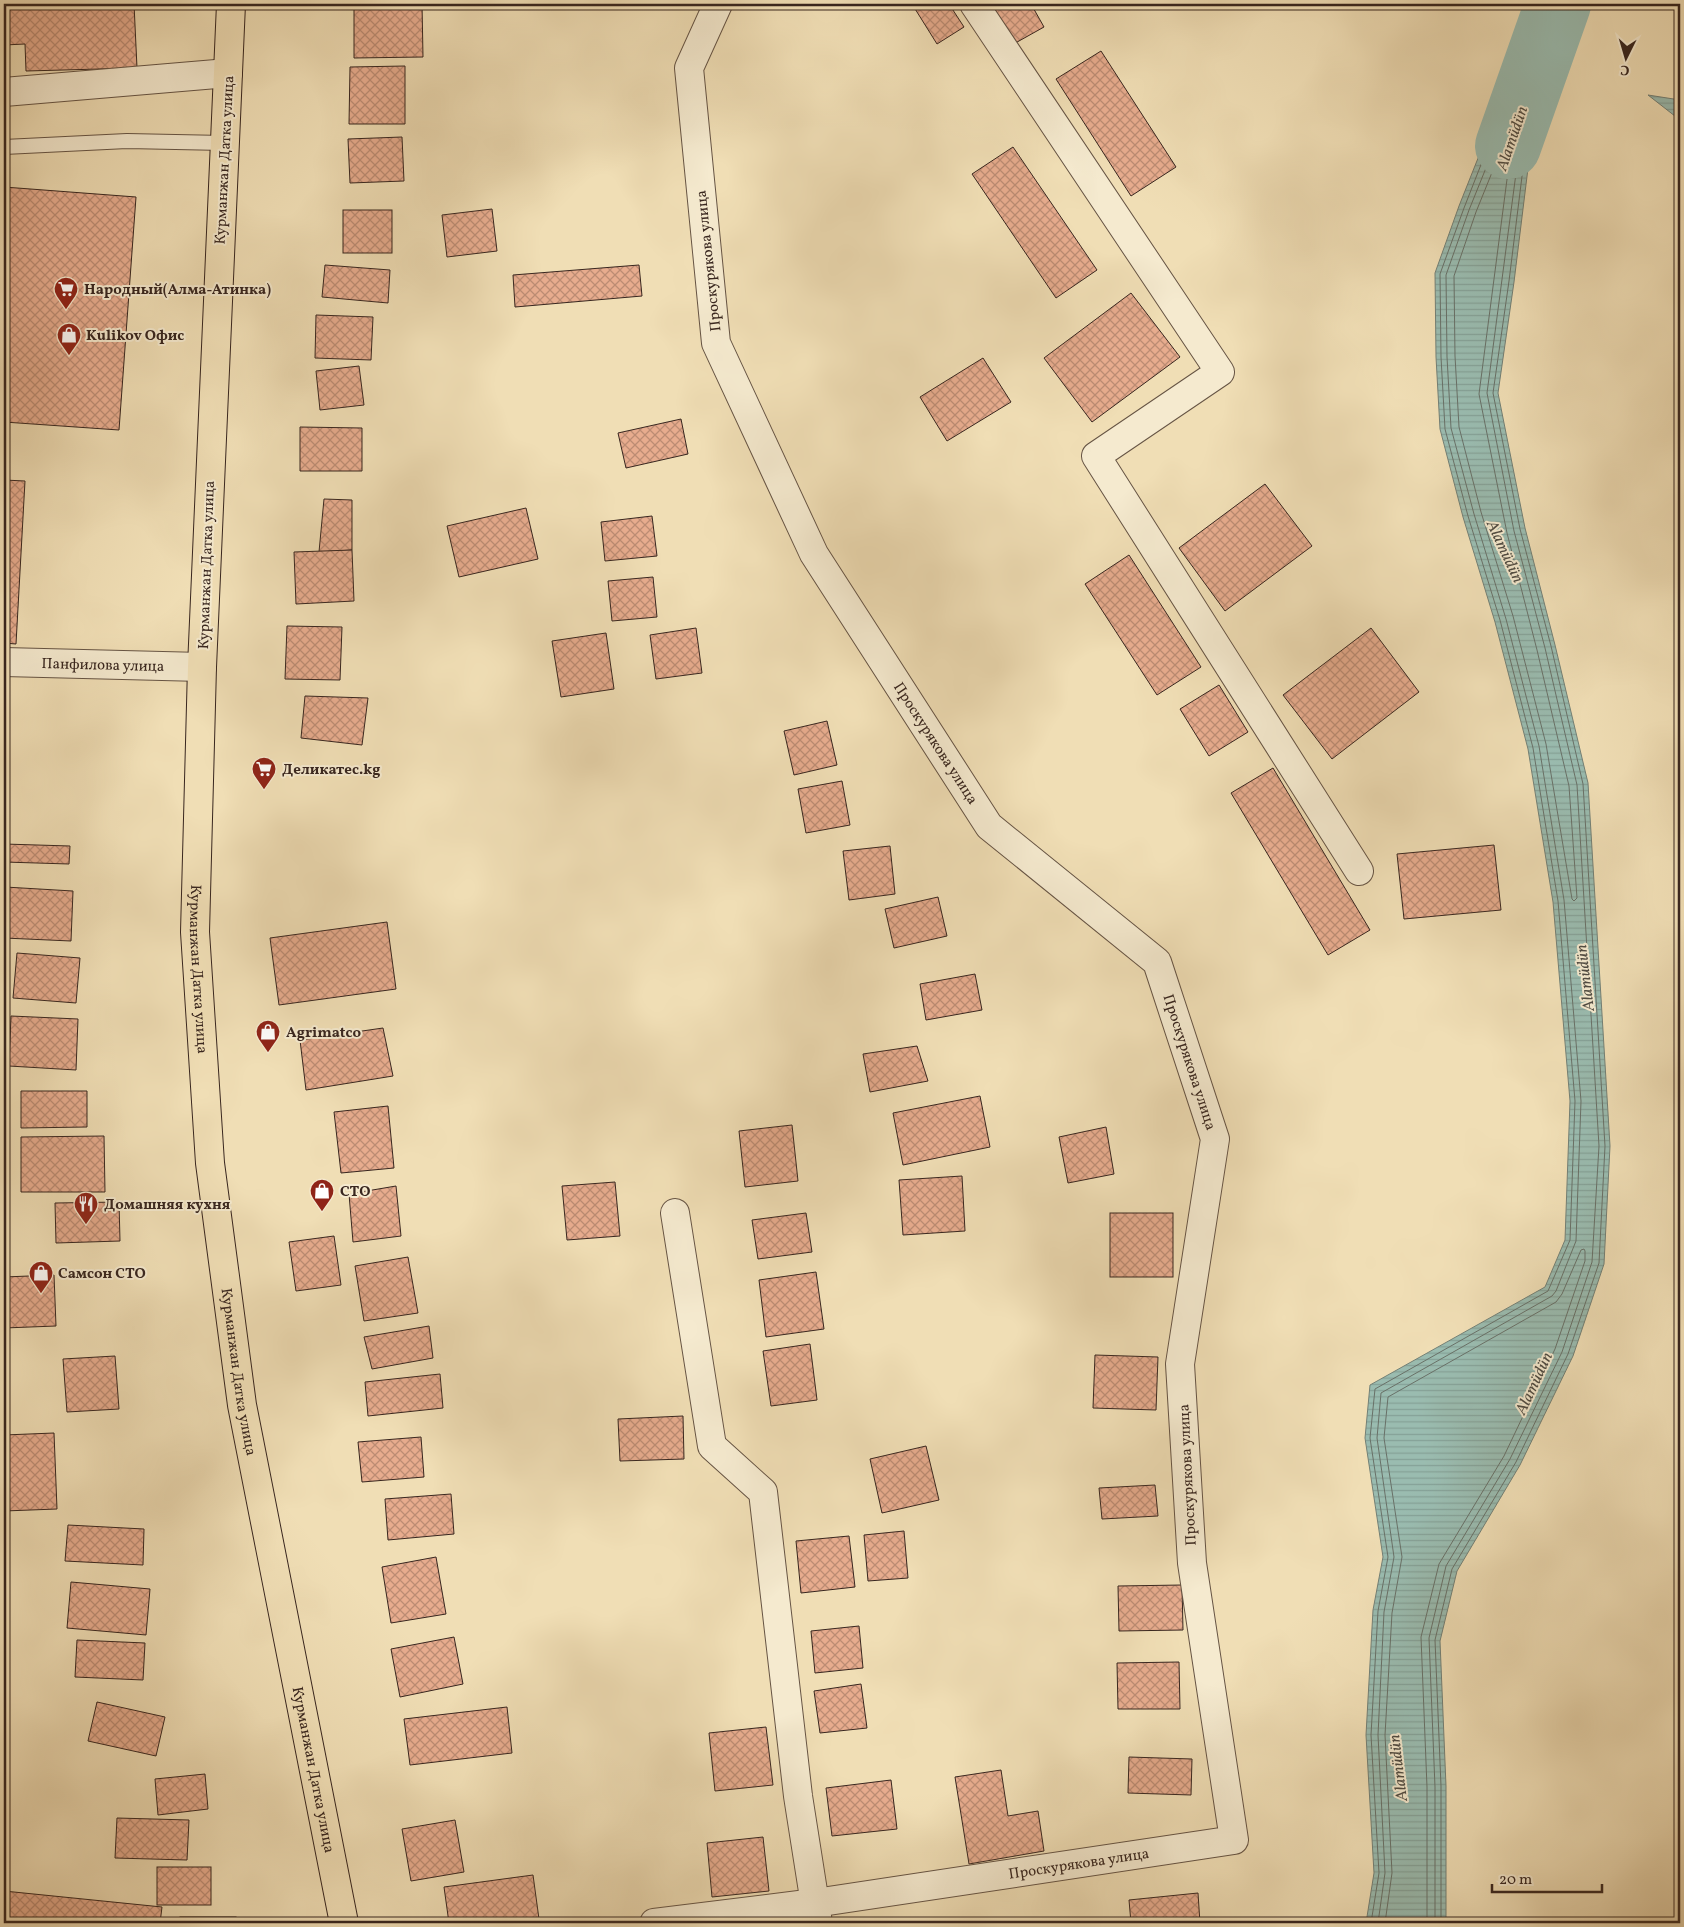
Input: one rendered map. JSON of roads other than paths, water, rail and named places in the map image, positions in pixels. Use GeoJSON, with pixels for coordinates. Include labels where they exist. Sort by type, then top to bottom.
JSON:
{"type":"FeatureCollection","features":[{"type":"Feature","properties":{"kind":"main road","name":"Курманжан Датка улица"},"geometry":{"type":"LineString","coordinates":[[231,4],[202,667],[195,932],[210,1162],[242,1404],[258,1496],[344,1923]]}},
{"type":"Feature","properties":{"kind":"street","name":"Проскурякова улица"},"geometry":{"type":"LineString","coordinates":[[654,1923],[816,1913],[1234,1840],[1192,1563],[1180,1364],[1215,1140],[1157,962],[989,826],[814,554],[716,343],[689,68],[718,4]]}},
{"type":"Feature","properties":{"kind":"street"},"geometry":{"type":"LineString","coordinates":[[974,4],[1220,372],[1096,456],[1359,871]]}},
{"type":"Feature","properties":{"kind":"street"},"geometry":{"type":"LineString","coordinates":[[4,92],[228,73]]}},
{"type":"Feature","properties":{"kind":"street","name":"Панфилова улица"},"geometry":{"type":"LineString","coordinates":[[4,662],[202,667]]}},
{"type":"Feature","properties":{"kind":"street"},"geometry":{"type":"LineString","coordinates":[[674,1213],[712,1446],[763,1492],[798,1796],[816,1913]]}},
{"type":"Feature","properties":{"kind":"lane"},"geometry":{"type":"LineString","coordinates":[[4,147],[127,141],[224,143]]}},
{"type":"Feature","properties":{"kind":"water"},"geometry":{"type":"Polygon","coordinates":[[[1521,50],[1558,71],[1531,144],[1498,393],[1525,528],[1588,783],[1610,1146],[1604,1264],[1573,1356],[1520,1465],[1457,1571],[1440,1641],[1446,1786],[1446,1923],[1366,1923],[1374,1873],[1366,1735],[1373,1610],[1383,1557],[1365,1438],[1370,1385],[1545,1287],[1565,1240],[1570,1101],[1553,902],[1528,749],[1495,622],[1463,517],[1440,429],[1436,357],[1435,273],[1459,206],[1521,50]]]}},
{"type":"Feature","properties":{"kind":"water"},"geometry":{"type":"Polygon","coordinates":[[[1648,95],[1680,100],[1680,120],[1648,95]]]}},
{"type":"Feature","properties":{"kind":"waterway","name":"Alamüdün"},"geometry":{"type":"LineString","coordinates":[[1508,146],[1558,4]]}},
{"type":"Feature","properties":{"kind":"place","name":"Народный(Алма-Атинка)"},"geometry":{"type":"Point","coordinates":[66,310]}},
{"type":"Feature","properties":{"kind":"place","name":"Kulikov Офис"},"geometry":{"type":"Point","coordinates":[69,356]}},
{"type":"Feature","properties":{"kind":"place","name":"Деликатес.kg"},"geometry":{"type":"Point","coordinates":[264,790]}},
{"type":"Feature","properties":{"kind":"place","name":"Agrimatco"},"geometry":{"type":"Point","coordinates":[268,1053]}},
{"type":"Feature","properties":{"kind":"place","name":"СТО"},"geometry":{"type":"Point","coordinates":[322,1212]}},
{"type":"Feature","properties":{"kind":"place","name":"Домашняя кухня"},"geometry":{"type":"Point","coordinates":[86,1225]}},
{"type":"Feature","properties":{"kind":"place","name":"Самсон СТО"},"geometry":{"type":"Point","coordinates":[41,1294]}}]}
